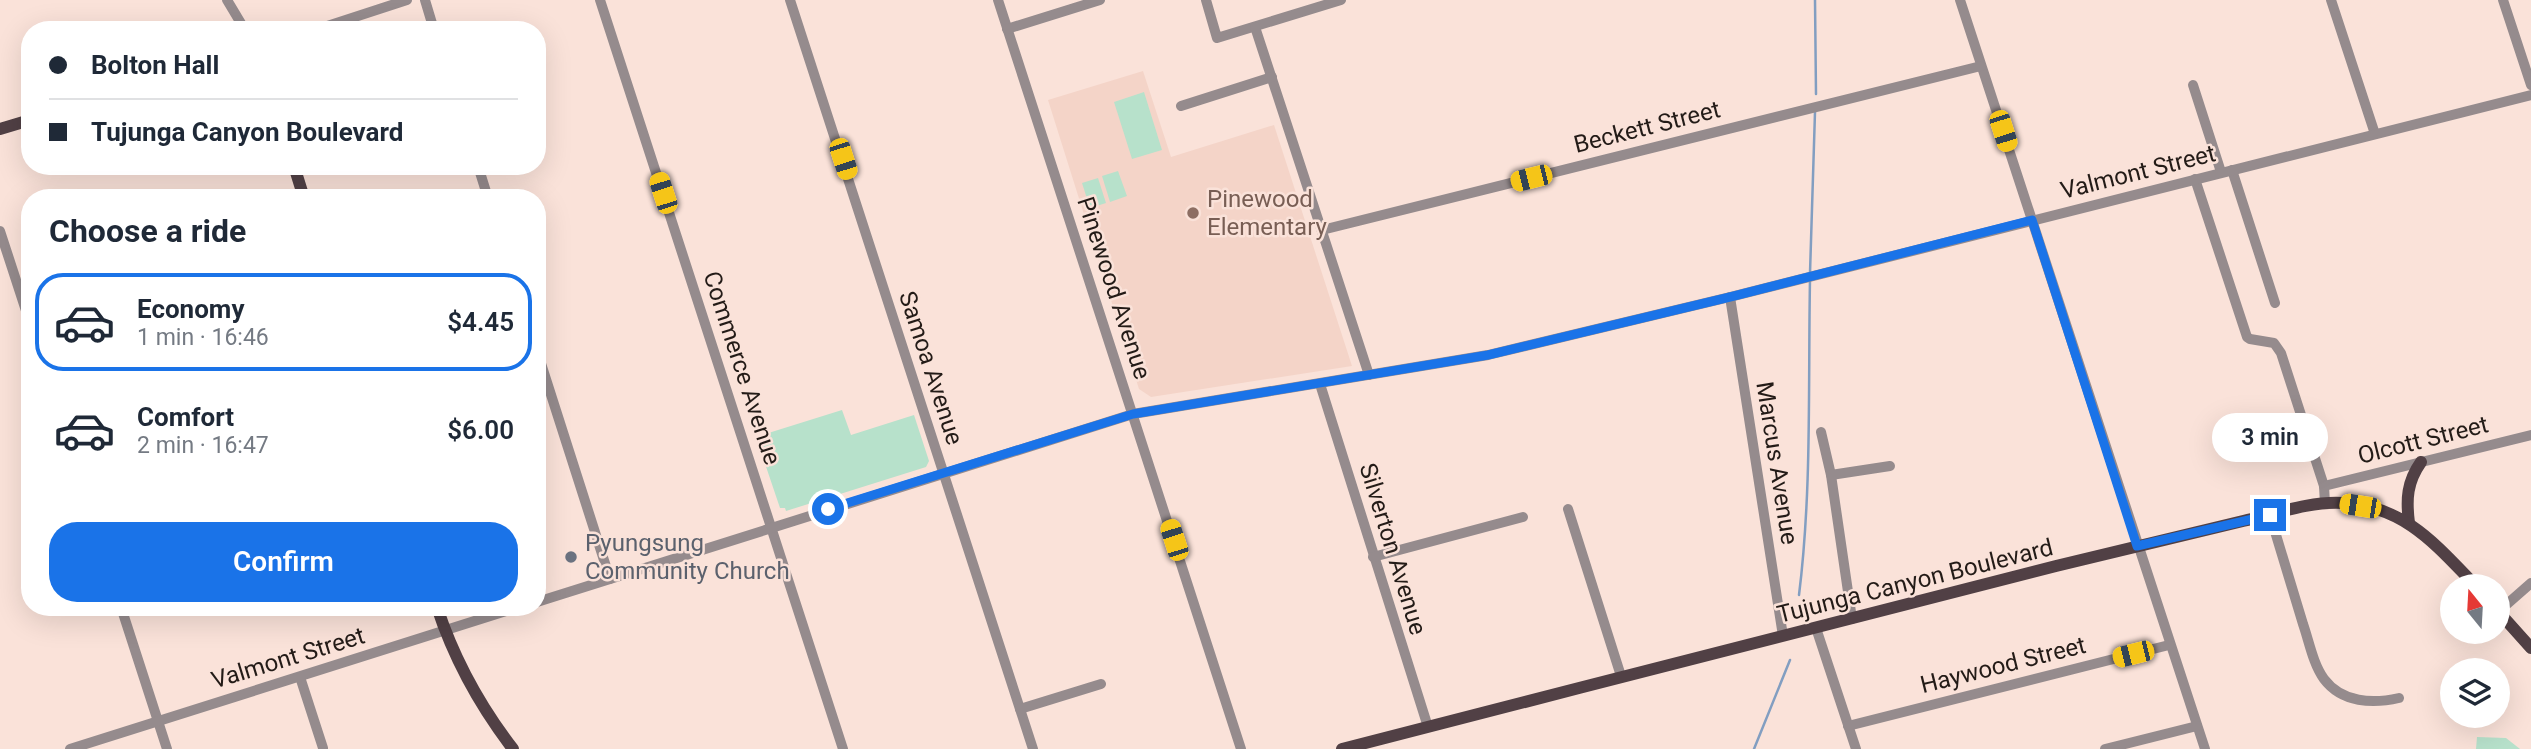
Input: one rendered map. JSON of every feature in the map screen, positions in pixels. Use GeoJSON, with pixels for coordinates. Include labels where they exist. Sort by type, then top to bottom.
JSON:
{"type":"FeatureCollection","features":[{"type":"Feature","properties":{"kind":"main road"},"geometry":{"type":"LineString","coordinates":[[0,129],[21,123]]}},
{"type":"Feature","properties":{"kind":"main road"},"geometry":{"type":"LineString","coordinates":[[2410,523],[2408,489],[2412,475],[2421,461]]}},
{"type":"Feature","properties":{"kind":"main road","name":"Tujunga Canyon Boulevard"},"geometry":{"type":"LineString","coordinates":[[1342,749],[2137,546],[2325,504],[2344,503],[2378,509],[2410,523],[2441,549],[2465,574]]}},
{"type":"Feature","properties":{"kind":"main road"},"geometry":{"type":"LineString","coordinates":[[440,616],[468,682],[513,749]]}},
{"type":"Feature","properties":{"kind":"main road"},"geometry":{"type":"LineString","coordinates":[[2510,624],[2531,648]]}},
{"type":"Feature","properties":{"kind":"street"},"geometry":{"type":"LineString","coordinates":[[227,0],[240,21]]}},
{"type":"Feature","properties":{"kind":"street"},"geometry":{"type":"LineString","coordinates":[[363,0],[367,13]]}},
{"type":"Feature","properties":{"kind":"street"},"geometry":{"type":"LineString","coordinates":[[343,21],[407,0]]}},
{"type":"Feature","properties":{"kind":"street"},"geometry":{"type":"LineString","coordinates":[[425,0],[431,21]]}},
{"type":"Feature","properties":{"kind":"street","name":"Commerce Avenue"},"geometry":{"type":"LineString","coordinates":[[600,0],[843,749]]}},
{"type":"Feature","properties":{"kind":"street","name":"Samoa Avenue"},"geometry":{"type":"LineString","coordinates":[[790,0],[1033,749]]}},
{"type":"Feature","properties":{"kind":"street","name":"Pinewood Avenue"},"geometry":{"type":"LineString","coordinates":[[998,0],[1241,749]]}},
{"type":"Feature","properties":{"kind":"street"},"geometry":{"type":"LineString","coordinates":[[1007,29],[1100,0]]}},
{"type":"Feature","properties":{"kind":"street"},"geometry":{"type":"LineString","coordinates":[[1206,0],[1217,38],[1341,0]]}},
{"type":"Feature","properties":{"kind":"street"},"geometry":{"type":"LineString","coordinates":[[1960,0],[2205,749]]}},
{"type":"Feature","properties":{"kind":"street"},"geometry":{"type":"LineString","coordinates":[[2331,0],[2375,134]]}},
{"type":"Feature","properties":{"kind":"street"},"geometry":{"type":"LineString","coordinates":[[2503,0],[2531,85]]}},
{"type":"Feature","properties":{"kind":"street"},"geometry":{"type":"LineString","coordinates":[[1255,27],[1369,375]]}},
{"type":"Feature","properties":{"kind":"street","name":"Beckett Street"},"geometry":{"type":"LineString","coordinates":[[1322,230],[1982,66]]}},
{"type":"Feature","properties":{"kind":"street"},"geometry":{"type":"LineString","coordinates":[[1181,106],[1272,77]]}},
{"type":"Feature","properties":{"kind":"street"},"geometry":{"type":"LineString","coordinates":[[2193,85],[2275,303]]}},
{"type":"Feature","properties":{"kind":"street","name":"Valmont Street"},"geometry":{"type":"LineString","coordinates":[[546,598],[1133,414],[1488,355],[1730,297],[2531,95]]}},
{"type":"Feature","properties":{"kind":"street"},"geometry":{"type":"LineString","coordinates":[[2195,179],[2247,337],[2269,341],[2279,349],[2325,486],[2325,504]]}},
{"type":"Feature","properties":{"kind":"street"},"geometry":{"type":"LineString","coordinates":[[0,231],[21,295]]}},
{"type":"Feature","properties":{"kind":"street","name":"Marcus Avenue"},"geometry":{"type":"LineString","coordinates":[[1730,297],[1783,636]]}},
{"type":"Feature","properties":{"kind":"street"},"geometry":{"type":"LineString","coordinates":[[546,379],[610,579]]}},
{"type":"Feature","properties":{"kind":"street","name":"Silverton Avenue"},"geometry":{"type":"LineString","coordinates":[[1320,384],[1427,727]]}},
{"type":"Feature","properties":{"kind":"street"},"geometry":{"type":"LineString","coordinates":[[1821,432],[1831,475],[1852,619]]}},
{"type":"Feature","properties":{"kind":"street","name":"Olcott Street"},"geometry":{"type":"LineString","coordinates":[[2325,486],[2531,435]]}},
{"type":"Feature","properties":{"kind":"street"},"geometry":{"type":"LineString","coordinates":[[1831,475],[1891,466]]}},
{"type":"Feature","properties":{"kind":"street"},"geometry":{"type":"LineString","coordinates":[[1568,509],[1621,676]]}},
{"type":"Feature","properties":{"kind":"street"},"geometry":{"type":"LineString","coordinates":[[2270,515],[2308,639],[2325,681],[2361,701],[2380,702],[2399,698]]}},
{"type":"Feature","properties":{"kind":"street"},"geometry":{"type":"LineString","coordinates":[[1373,556],[1523,517]]}},
{"type":"Feature","properties":{"kind":"street"},"geometry":{"type":"LineString","coordinates":[[2510,601],[2531,583]]}},
{"type":"Feature","properties":{"kind":"street"},"geometry":{"type":"LineString","coordinates":[[124,616],[167,749]]}},
{"type":"Feature","properties":{"kind":"street","name":"Valmont Street"},"geometry":{"type":"LineString","coordinates":[[70,749],[491,616]]}},
{"type":"Feature","properties":{"kind":"street"},"geometry":{"type":"LineString","coordinates":[[1816,628],[1856,749]]}},
{"type":"Feature","properties":{"kind":"street","name":"Haywood Street"},"geometry":{"type":"LineString","coordinates":[[1848,726],[2169,645]]}},
{"type":"Feature","properties":{"kind":"street"},"geometry":{"type":"LineString","coordinates":[[300,677],[323,748]]}},
{"type":"Feature","properties":{"kind":"street"},"geometry":{"type":"LineString","coordinates":[[1020,709],[1101,684]]}},
{"type":"Feature","properties":{"kind":"street"},"geometry":{"type":"LineString","coordinates":[[2105,749],[2197,726]]}},
{"type":"Feature","properties":{"kind":"shaded area","name":"Pinewood Elementary"},"geometry":{"type":"Polygon","coordinates":[[[1143,71],[1171,157],[1274,125],[1352,366],[1151,397],[1139,389],[1048,100],[1143,71]]]}},
{"type":"Feature","properties":{"kind":"green space"},"geometry":{"type":"Polygon","coordinates":[[[1144,92],[1162,150],[1132,159],[1114,102],[1144,92]]]}},
{"type":"Feature","properties":{"kind":"green space"},"geometry":{"type":"Polygon","coordinates":[[[1118,171],[1127,196],[1110,202],[1102,176],[1118,171]]]}},
{"type":"Feature","properties":{"kind":"green space"},"geometry":{"type":"Polygon","coordinates":[[[1098,178],[1106,203],[1090,208],[1082,183],[1098,178]]]}},
{"type":"Feature","properties":{"kind":"green space"},"geometry":{"type":"Polygon","coordinates":[[[842,410],[851,435],[914,415],[929,461],[926,467],[786,511],[785,508],[780,508],[756,437],[842,410]]]}},
{"type":"Feature","properties":{"kind":"green space"},"geometry":{"type":"Polygon","coordinates":[[[2477,737],[2506,738],[2520,749],[2476,749],[2477,737]]]}},
{"type":"Feature","properties":{"kind":"waterway"},"geometry":{"type":"LineString","coordinates":[[1815,0],[1816,94]]}},
{"type":"Feature","properties":{"kind":"waterway"},"geometry":{"type":"LineString","coordinates":[[1810,273],[1815,112]]}},
{"type":"Feature","properties":{"kind":"waterway"},"geometry":{"type":"LineString","coordinates":[[1799,595],[1808,477],[1810,280]]}},
{"type":"Feature","properties":{"kind":"waterway"},"geometry":{"type":"LineString","coordinates":[[1754,749],[1790,660]]}},
{"type":"Feature","properties":{"kind":"place","name":"Pinewood Elementary"},"geometry":{"type":"Point","coordinates":[1193,213]}},
{"type":"Feature","properties":{"kind":"place","name":"Pyungsung Community Church"},"geometry":{"type":"Point","coordinates":[571,557]}},
{"type":"Feature","properties":{"kind":"route"},"geometry":{"type":"LineString","coordinates":[[828,509],[1133,414],[1488,355],[2032,220],[2137,546],[2270,515]]}}]}
